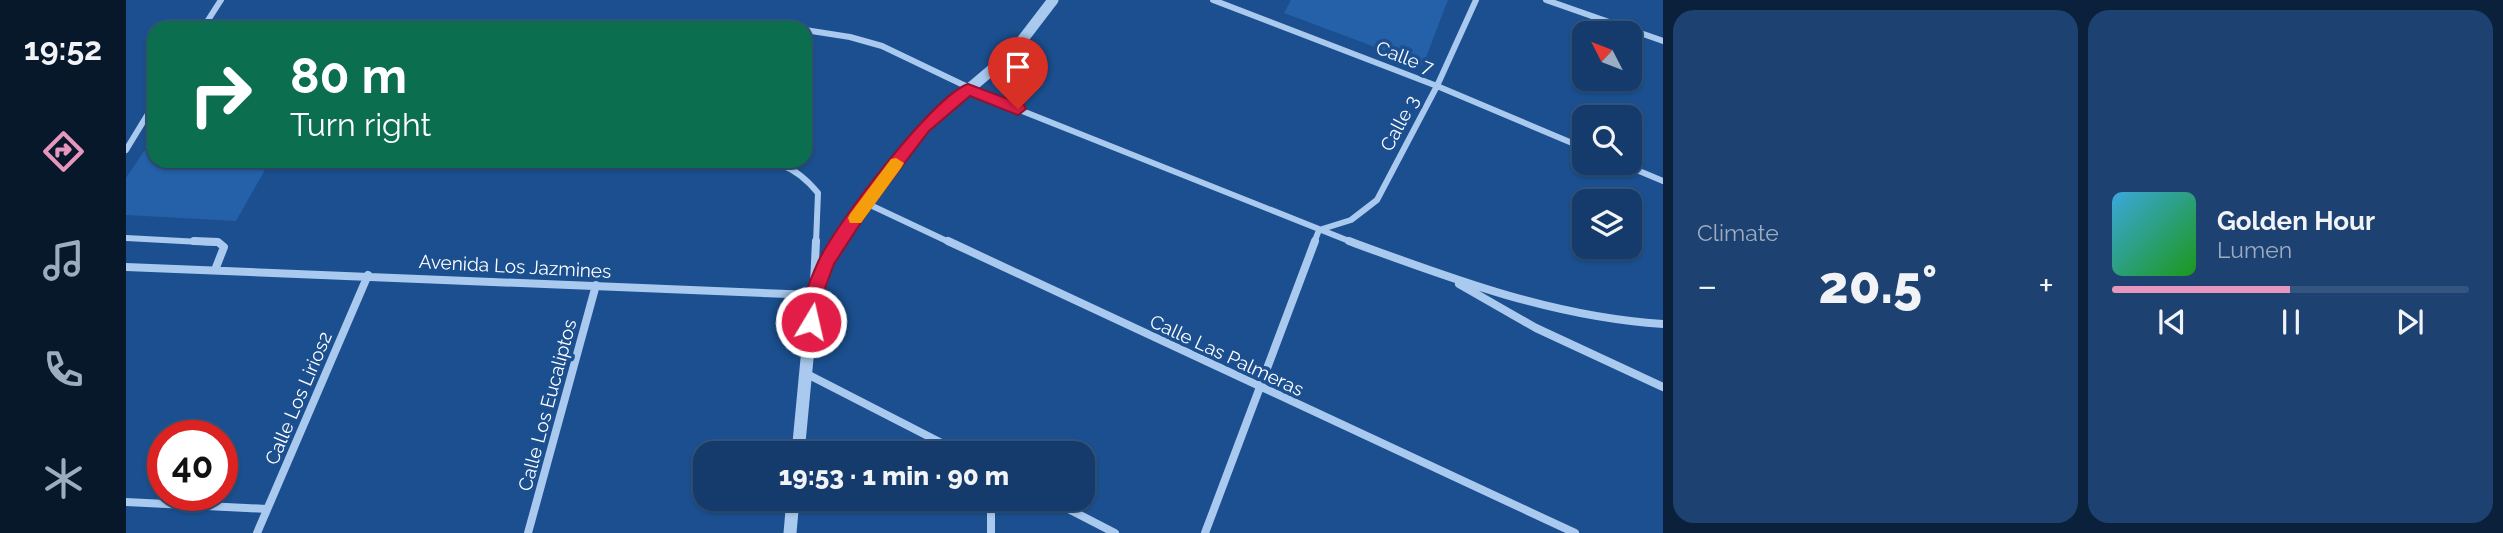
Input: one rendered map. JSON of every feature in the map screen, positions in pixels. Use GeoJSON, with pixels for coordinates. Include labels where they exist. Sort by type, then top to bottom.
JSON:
{"type":"FeatureCollection","features":[{"type":"Feature","properties":{"kind":"street"},"geometry":{"type":"LineString","coordinates":[[208,21],[221,0]]}},
{"type":"Feature","properties":{"kind":"street"},"geometry":{"type":"LineString","coordinates":[[813,296],[827,261],[866,203],[924,127],[1014,51],[1053,0]]}},
{"type":"Feature","properties":{"kind":"street","name":"Calle 7"},"geometry":{"type":"LineString","coordinates":[[1213,0],[1437,86],[1572,143]]}},
{"type":"Feature","properties":{"kind":"street","name":"Calle 3"},"geometry":{"type":"LineString","coordinates":[[1319,230],[1351,220],[1377,200],[1437,86],[1476,0]]}},
{"type":"Feature","properties":{"kind":"street"},"geometry":{"type":"LineString","coordinates":[[1546,0],[1663,41]]}},
{"type":"Feature","properties":{"kind":"street"},"geometry":{"type":"LineString","coordinates":[[812,31],[848,36],[882,46],[968,89],[1319,230],[1443,275],[1534,305],[1595,320],[1663,324]]}},
{"type":"Feature","properties":{"kind":"street"},"geometry":{"type":"LineString","coordinates":[[126,150],[147,116]]}},
{"type":"Feature","properties":{"kind":"street"},"geometry":{"type":"LineString","coordinates":[[794,168],[804,174],[818,193],[813,296],[800,441]]}},
{"type":"Feature","properties":{"kind":"street"},"geometry":{"type":"LineString","coordinates":[[1642,172],[1663,181]]}},
{"type":"Feature","properties":{"kind":"street","name":"Calle Las Palmeras"},"geometry":{"type":"LineString","coordinates":[[866,203],[1575,533]]}},
{"type":"Feature","properties":{"kind":"street"},"geometry":{"type":"LineString","coordinates":[[1205,533],[1319,230]]}},
{"type":"Feature","properties":{"kind":"street"},"geometry":{"type":"LineString","coordinates":[[126,238],[218,242],[224,247],[215,270]]}},
{"type":"Feature","properties":{"kind":"street","name":"Avenida Los Jazmines"},"geometry":{"type":"LineString","coordinates":[[126,267],[368,275],[813,296]]}},
{"type":"Feature","properties":{"kind":"street","name":"Calle Los Lirios2"},"geometry":{"type":"LineString","coordinates":[[257,533],[368,275]]}},
{"type":"Feature","properties":{"kind":"street"},"geometry":{"type":"LineString","coordinates":[[1443,275],[1536,328],[1663,387]]}},
{"type":"Feature","properties":{"kind":"street","name":"Calle Los Eucaliptos"},"geometry":{"type":"LineString","coordinates":[[528,533],[596,285]]}},
{"type":"Feature","properties":{"kind":"street"},"geometry":{"type":"LineString","coordinates":[[807,374],[938,441]]}},
{"type":"Feature","properties":{"kind":"street"},"geometry":{"type":"LineString","coordinates":[[126,502],[267,509]]}},
{"type":"Feature","properties":{"kind":"street"},"geometry":{"type":"LineString","coordinates":[[790,533],[792,511]]}},
{"type":"Feature","properties":{"kind":"street"},"geometry":{"type":"LineString","coordinates":[[991,511],[991,533]]}},
{"type":"Feature","properties":{"kind":"street"},"geometry":{"type":"LineString","coordinates":[[1072,511],[1115,533]]}},
{"type":"Feature","properties":{"kind":"shaded area"},"geometry":{"type":"Polygon","coordinates":[[[1291,0],[1448,0],[1423,65],[1284,13],[1291,0]]]}},
{"type":"Feature","properties":{"kind":"shaded area"},"geometry":{"type":"Polygon","coordinates":[[[144,151],[147,151],[147,168],[266,168],[236,221],[126,215],[126,178],[144,151]]]}},
{"type":"Feature","properties":{"kind":"slow traffic"},"geometry":{"type":"LineString","coordinates":[[855,218],[896,163]]}},
{"type":"Feature","properties":{"kind":"route"},"geometry":{"type":"LineString","coordinates":[[811,322],[813,296],[827,261],[866,203],[924,127],[968,89],[1018,109]]}}]}
